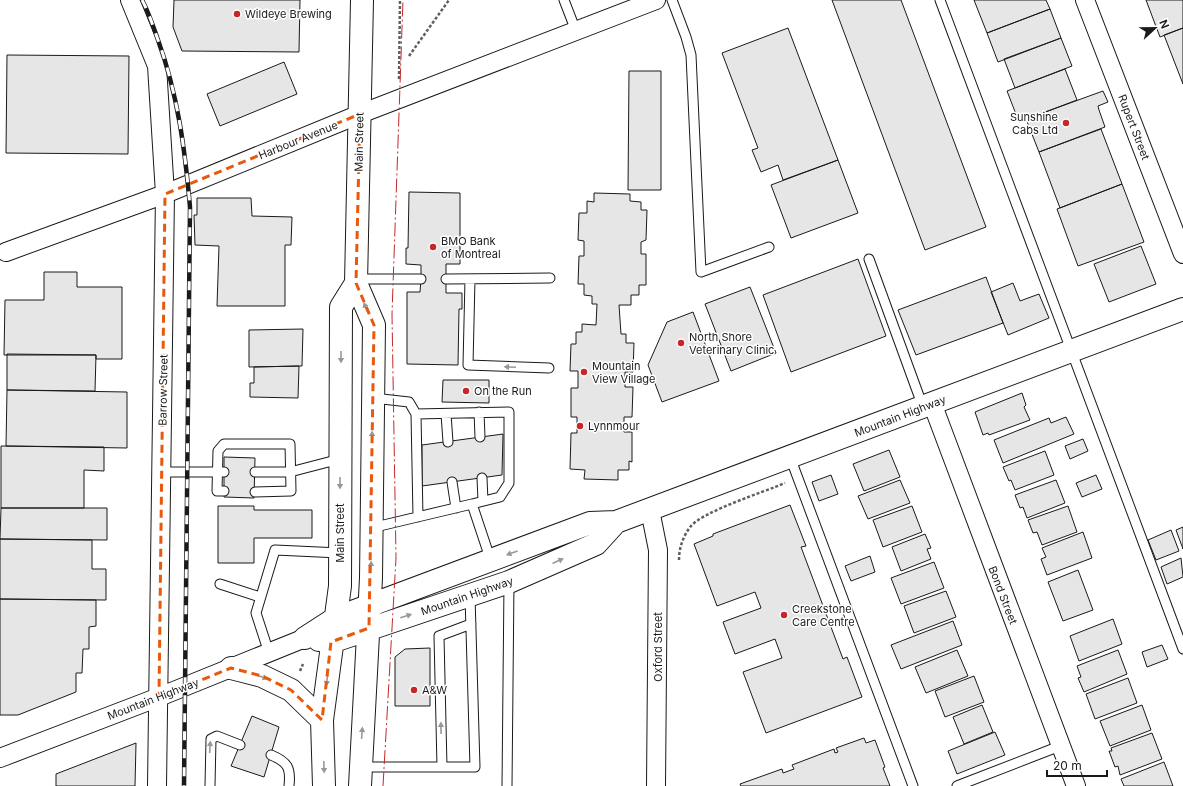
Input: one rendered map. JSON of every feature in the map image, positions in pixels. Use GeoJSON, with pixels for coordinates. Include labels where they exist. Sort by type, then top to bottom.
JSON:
{"type":"FeatureCollection","features":[{"type":"Feature","properties":{"kind":"main road","name":"Main Street"},"geometry":{"type":"LineString","coordinates":[[360,776],[369,628],[374,325],[356,281],[362,0]]}},
{"type":"Feature","properties":{"kind":"main road","name":"Main Street"},"geometry":{"type":"LineString","coordinates":[[324,786],[322,720],[340,586],[341,307],[356,281]]}},
{"type":"Feature","properties":{"kind":"main road","name":"Mountain Highway"},"geometry":{"type":"LineString","coordinates":[[305,638],[336,618],[590,523],[616,522],[650,510],[1183,309]]}},
{"type":"Feature","properties":{"kind":"main road","name":"Mountain Highway"},"geometry":{"type":"LineString","coordinates":[[305,638],[332,642],[369,628],[509,582],[596,544],[616,522]]}},
{"type":"Feature","properties":{"kind":"main road"},"geometry":{"type":"LineString","coordinates":[[232,668],[262,676],[292,690],[322,720]]}},
{"type":"Feature","properties":{"kind":"street","name":"Barrow Street"},"geometry":{"type":"LineString","coordinates":[[130,0],[156,66],[165,194],[157,786]]}},
{"type":"Feature","properties":{"kind":"street","name":"Harbour Avenue"},"geometry":{"type":"LineString","coordinates":[[6,252],[165,194],[360,114],[656,0]]}},
{"type":"Feature","properties":{"kind":"street","name":"Rupert Street"},"geometry":{"type":"LineString","coordinates":[[1085,0],[1183,254]]}},
{"type":"Feature","properties":{"kind":"street","name":"Bond Street"},"geometry":{"type":"LineString","coordinates":[[927,405],[1076,786]]}},
{"type":"Feature","properties":{"kind":"street","name":"Oxford Street"},"geometry":{"type":"LineString","coordinates":[[650,510],[658,550],[656,786]]}},
{"type":"Feature","properties":{"kind":"street","name":"Mountain Highway"},"geometry":{"type":"LineString","coordinates":[[0,758],[159,697],[305,638]]}},
{"type":"Feature","properties":{"kind":"lane"},"geometry":{"type":"LineString","coordinates":[[564,0],[576,31]]}},
{"type":"Feature","properties":{"kind":"lane"},"geometry":{"type":"LineString","coordinates":[[672,0],[691,55],[701,272],[769,247]]}},
{"type":"Feature","properties":{"kind":"lane"},"geometry":{"type":"LineString","coordinates":[[940,0],[1183,649]]}},
{"type":"Feature","properties":{"kind":"lane"},"geometry":{"type":"LineString","coordinates":[[869,259],[927,405]]}},
{"type":"Feature","properties":{"kind":"lane"},"geometry":{"type":"LineString","coordinates":[[446,279],[550,278]]}},
{"type":"Feature","properties":{"kind":"lane"},"geometry":{"type":"LineString","coordinates":[[356,281],[421,279]]}},
{"type":"Feature","properties":{"kind":"lane"},"geometry":{"type":"LineString","coordinates":[[470,279],[468,365],[549,368]]}},
{"type":"Feature","properties":{"kind":"lane"},"geometry":{"type":"LineString","coordinates":[[373,398],[409,402],[416,414],[418,517]]}},
{"type":"Feature","properties":{"kind":"lane"},"geometry":{"type":"LineString","coordinates":[[479,412],[480,437]]}},
{"type":"Feature","properties":{"kind":"lane"},"geometry":{"type":"LineString","coordinates":[[371,528],[500,497],[509,483],[509,412],[416,414]]}},
{"type":"Feature","properties":{"kind":"lane"},"geometry":{"type":"LineString","coordinates":[[446,414],[448,442]]}},
{"type":"Feature","properties":{"kind":"lane"},"geometry":{"type":"LineString","coordinates":[[224,491],[217,491],[221,472],[218,451],[224,444],[290,444],[291,491],[255,492]]}},
{"type":"Feature","properties":{"kind":"lane"},"geometry":{"type":"LineString","coordinates":[[790,457],[913,786]]}},
{"type":"Feature","properties":{"kind":"lane"},"geometry":{"type":"LineString","coordinates":[[255,472],[290,472],[340,459]]}},
{"type":"Feature","properties":{"kind":"lane"},"geometry":{"type":"LineString","coordinates":[[162,472],[221,472]]}},
{"type":"Feature","properties":{"kind":"lane"},"geometry":{"type":"LineString","coordinates":[[482,478],[484,501]]}},
{"type":"Feature","properties":{"kind":"lane"},"geometry":{"type":"LineString","coordinates":[[452,482],[456,508]]}},
{"type":"Feature","properties":{"kind":"lane"},"geometry":{"type":"LineString","coordinates":[[472,504],[490,561]]}},
{"type":"Feature","properties":{"kind":"lane"},"geometry":{"type":"LineString","coordinates":[[270,653],[256,613],[275,550],[340,553]]}},
{"type":"Feature","properties":{"kind":"lane"},"geometry":{"type":"LineString","coordinates":[[507,786],[509,582]]}},
{"type":"Feature","properties":{"kind":"lane"},"geometry":{"type":"LineString","coordinates":[[220,584],[260,597]]}},
{"type":"Feature","properties":{"kind":"lane"},"geometry":{"type":"LineString","coordinates":[[360,776],[442,767],[474,767],[470,596]]}},
{"type":"Feature","properties":{"kind":"lane"},"geometry":{"type":"LineString","coordinates":[[442,767],[439,636],[471,624]]}},
{"type":"Feature","properties":{"kind":"lane"},"geometry":{"type":"LineString","coordinates":[[210,786],[211,739],[217,736],[240,745]]}},
{"type":"Feature","properties":{"kind":"lane"},"geometry":{"type":"LineString","coordinates":[[957,786],[1060,746]]}},
{"type":"Feature","properties":{"kind":"lane"},"geometry":{"type":"LineString","coordinates":[[271,755],[282,760],[288,767],[290,776],[289,786]]}},
{"type":"Feature","properties":{"kind":"path"},"geometry":{"type":"LineString","coordinates":[[399,54],[400,0]]}},
{"type":"Feature","properties":{"kind":"path"},"geometry":{"type":"LineString","coordinates":[[409,56],[449,0]]}},
{"type":"Feature","properties":{"kind":"path"},"geometry":{"type":"LineString","coordinates":[[679,564],[679,554],[685,536],[692,526],[706,515],[797,478]]}},
{"type":"Feature","properties":{"kind":"highlighted area"},"geometry":{"type":"Polygon","coordinates":[[[360,114],[356,283],[374,325],[369,628],[331,642],[322,720],[291,690],[262,676],[231,668],[159,697],[165,194],[360,114]]]}},
{"type":"Feature","properties":{"kind":"building","name":"Wildeye Brewing"},"geometry":{"type":"Polygon","coordinates":[[[174,0],[300,0],[299,52],[182,51],[173,27],[174,0]]]}},
{"type":"Feature","properties":{"kind":"building"},"geometry":{"type":"Polygon","coordinates":[[[832,0],[901,0],[986,227],[925,250],[832,0]]]}},
{"type":"Feature","properties":{"kind":"building"},"geometry":{"type":"Polygon","coordinates":[[[974,0],[1046,0],[1050,9],[987,33],[974,0]]]}},
{"type":"Feature","properties":{"kind":"building"},"geometry":{"type":"Polygon","coordinates":[[[1146,0],[1183,0],[1183,28],[1160,37],[1146,0]]]}},
{"type":"Feature","properties":{"kind":"building"},"geometry":{"type":"Polygon","coordinates":[[[1050,9],[1061,38],[998,62],[987,33],[1050,9]]]}},
{"type":"Feature","properties":{"kind":"building"},"geometry":{"type":"Polygon","coordinates":[[[788,28],[838,160],[783,180],[778,165],[761,172],[752,150],[758,148],[722,53],[788,28]]]}},
{"type":"Feature","properties":{"kind":"building"},"geometry":{"type":"Polygon","coordinates":[[[1183,28],[1183,84],[1164,35],[1183,28]]]}},
{"type":"Feature","properties":{"kind":"building"},"geometry":{"type":"Polygon","coordinates":[[[1061,38],[1072,66],[1015,88],[1004,59],[1061,38]]]}},
{"type":"Feature","properties":{"kind":"building"},"geometry":{"type":"Polygon","coordinates":[[[7,55],[129,56],[128,154],[6,153],[7,55]]]}},
{"type":"Feature","properties":{"kind":"building"},"geometry":{"type":"Polygon","coordinates":[[[284,62],[297,94],[220,126],[207,94],[284,62]]]}},
{"type":"Feature","properties":{"kind":"building"},"geometry":{"type":"Polygon","coordinates":[[[1065,69],[1077,100],[1019,122],[1007,91],[1065,69]]]}},
{"type":"Feature","properties":{"kind":"building"},"geometry":{"type":"Polygon","coordinates":[[[629,71],[661,71],[661,190],[628,190],[629,71]]]}},
{"type":"Feature","properties":{"kind":"building","name":"Sunshine Cabs Ltd"},"geometry":{"type":"Polygon","coordinates":[[[1103,91],[1108,102],[1098,106],[1105,127],[1039,152],[1026,119],[1103,91]]]}},
{"type":"Feature","properties":{"kind":"building"},"geometry":{"type":"Polygon","coordinates":[[[1101,129],[1122,184],[1060,208],[1039,152],[1101,129]]]}},
{"type":"Feature","properties":{"kind":"building"},"geometry":{"type":"Polygon","coordinates":[[[838,160],[858,213],[791,238],[771,185],[838,160]]]}},
{"type":"Feature","properties":{"kind":"building"},"geometry":{"type":"Polygon","coordinates":[[[1122,184],[1144,242],[1078,266],[1057,209],[1122,184]]]}},
{"type":"Feature","properties":{"kind":"building"},"geometry":{"type":"Polygon","coordinates":[[[409,192],[460,193],[460,264],[446,264],[446,293],[462,293],[462,309],[459,309],[458,365],[407,364],[407,292],[420,292],[421,279],[421,265],[406,264],[406,248],[408,248],[409,192]]]}},
{"type":"Feature","properties":{"kind":"building"},"geometry":{"type":"Polygon","coordinates":[[[594,193],[630,194],[630,201],[641,202],[641,210],[647,210],[646,240],[641,242],[641,254],[646,254],[646,285],[639,285],[639,295],[631,295],[631,305],[619,305],[621,334],[626,334],[626,343],[634,343],[633,372],[625,372],[625,387],[633,387],[632,417],[624,417],[624,432],[632,432],[632,462],[629,461],[629,470],[618,470],[618,480],[584,479],[585,470],[570,469],[571,433],[577,433],[577,417],[571,417],[571,388],[578,388],[578,371],[570,371],[571,344],[576,344],[576,332],[582,332],[582,324],[596,325],[597,304],[592,304],[592,296],[584,295],[584,284],[578,284],[579,256],[584,256],[584,241],[578,240],[579,213],[587,213],[587,201],[594,202],[594,193]]]}},
{"type":"Feature","properties":{"kind":"building"},"geometry":{"type":"Polygon","coordinates":[[[197,198],[251,198],[252,216],[292,217],[291,245],[285,245],[285,306],[217,306],[219,246],[195,245],[194,215],[197,215],[197,198]]]}},
{"type":"Feature","properties":{"kind":"building"},"geometry":{"type":"Polygon","coordinates":[[[1141,246],[1156,284],[1109,302],[1094,264],[1141,246]]]}},
{"type":"Feature","properties":{"kind":"building"},"geometry":{"type":"Polygon","coordinates":[[[858,259],[886,336],[791,372],[763,295],[858,259]]]}},
{"type":"Feature","properties":{"kind":"building"},"geometry":{"type":"Polygon","coordinates":[[[44,272],[77,272],[77,287],[122,287],[122,359],[96,359],[96,355],[4,355],[5,300],[44,300],[44,272]]]}},
{"type":"Feature","properties":{"kind":"building"},"geometry":{"type":"Polygon","coordinates":[[[986,277],[1003,323],[916,355],[898,310],[986,277]]]}},
{"type":"Feature","properties":{"kind":"building"},"geometry":{"type":"Polygon","coordinates":[[[1013,283],[1020,301],[1039,294],[1049,318],[1008,335],[991,292],[1013,283]]]}},
{"type":"Feature","properties":{"kind":"building"},"geometry":{"type":"Polygon","coordinates":[[[750,287],[776,353],[731,371],[705,304],[750,287]]]}},
{"type":"Feature","properties":{"kind":"building","name":"North Shore Veterinary Clinic"},"geometry":{"type":"Polygon","coordinates":[[[693,312],[719,381],[662,402],[648,365],[667,322],[693,312]]]}},
{"type":"Feature","properties":{"kind":"building"},"geometry":{"type":"Polygon","coordinates":[[[303,329],[302,366],[249,367],[249,330],[303,329]]]}},
{"type":"Feature","properties":{"kind":"building"},"geometry":{"type":"Polygon","coordinates":[[[7,354],[96,355],[95,391],[7,390],[7,354]]]}},
{"type":"Feature","properties":{"kind":"building"},"geometry":{"type":"Polygon","coordinates":[[[299,366],[298,398],[250,397],[250,383],[254,383],[254,367],[299,366]]]}},
{"type":"Feature","properties":{"kind":"building","name":"On the Run"},"geometry":{"type":"Polygon","coordinates":[[[443,380],[489,380],[489,403],[442,402],[443,380]]]}},
{"type":"Feature","properties":{"kind":"building"},"geometry":{"type":"Polygon","coordinates":[[[7,390],[127,392],[127,448],[6,446],[7,390]]]}},
{"type":"Feature","properties":{"kind":"building"},"geometry":{"type":"Polygon","coordinates":[[[1022,393],[1026,405],[1024,407],[1030,420],[989,435],[988,433],[983,435],[975,412],[1022,393]]]}},
{"type":"Feature","properties":{"kind":"building"},"geometry":{"type":"Polygon","coordinates":[[[1066,417],[1074,434],[1003,463],[994,440],[1049,418],[1051,423],[1066,417]]]}},
{"type":"Feature","properties":{"kind":"building"},"geometry":{"type":"Polygon","coordinates":[[[503,434],[502,475],[422,486],[422,445],[503,434]]]}},
{"type":"Feature","properties":{"kind":"building"},"geometry":{"type":"Polygon","coordinates":[[[1083,439],[1088,451],[1070,459],[1065,446],[1083,439]]]}},
{"type":"Feature","properties":{"kind":"building"},"geometry":{"type":"Polygon","coordinates":[[[1,446],[104,447],[104,471],[84,470],[84,508],[1,508],[1,446]]]}},
{"type":"Feature","properties":{"kind":"building"},"geometry":{"type":"Polygon","coordinates":[[[889,450],[900,477],[864,491],[853,464],[889,450]]]}},
{"type":"Feature","properties":{"kind":"building"},"geometry":{"type":"Polygon","coordinates":[[[1045,451],[1054,475],[1015,490],[1003,467],[1045,451]]]}},
{"type":"Feature","properties":{"kind":"building"},"geometry":{"type":"Polygon","coordinates":[[[224,457],[255,458],[254,498],[224,497],[224,457]]]}},
{"type":"Feature","properties":{"kind":"building"},"geometry":{"type":"Polygon","coordinates":[[[831,475],[838,494],[819,501],[812,482],[831,475]]]}},
{"type":"Feature","properties":{"kind":"building"},"geometry":{"type":"Polygon","coordinates":[[[1096,475],[1102,489],[1082,497],[1076,483],[1096,475]]]}},
{"type":"Feature","properties":{"kind":"building"},"geometry":{"type":"Polygon","coordinates":[[[900,480],[910,503],[868,519],[858,496],[900,480]]]}},
{"type":"Feature","properties":{"kind":"building"},"geometry":{"type":"Polygon","coordinates":[[[1056,480],[1065,503],[1027,518],[1023,507],[1020,508],[1015,495],[1056,480]]]}},
{"type":"Feature","properties":{"kind":"building","name":"Creekstone Care Centre"},"geometry":{"type":"Polygon","coordinates":[[[790,505],[806,546],[801,547],[843,659],[847,657],[862,697],[766,733],[743,672],[782,658],[775,639],[735,654],[723,622],[761,608],[755,592],[717,606],[694,544],[713,536],[713,534],[790,505]]]}},
{"type":"Feature","properties":{"kind":"building"},"geometry":{"type":"Polygon","coordinates":[[[218,506],[254,506],[254,510],[312,510],[312,538],[254,538],[254,563],[218,563],[218,506]]]}},
{"type":"Feature","properties":{"kind":"building"},"geometry":{"type":"Polygon","coordinates":[[[912,506],[922,532],[883,547],[873,520],[912,506]]]}},
{"type":"Feature","properties":{"kind":"building"},"geometry":{"type":"Polygon","coordinates":[[[1068,506],[1077,532],[1042,545],[1037,532],[1033,533],[1028,520],[1068,506]]]}},
{"type":"Feature","properties":{"kind":"building"},"geometry":{"type":"Polygon","coordinates":[[[1,508],[107,508],[107,540],[0,539],[1,508]]]}},
{"type":"Feature","properties":{"kind":"building"},"geometry":{"type":"Polygon","coordinates":[[[1183,527],[1183,549],[1176,530],[1183,527]]]}},
{"type":"Feature","properties":{"kind":"building"},"geometry":{"type":"Polygon","coordinates":[[[1171,530],[1179,551],[1156,560],[1148,540],[1171,530]]]}},
{"type":"Feature","properties":{"kind":"building"},"geometry":{"type":"Polygon","coordinates":[[[1083,532],[1092,558],[1047,575],[1041,559],[1046,557],[1042,548],[1083,532]]]}},
{"type":"Feature","properties":{"kind":"building"},"geometry":{"type":"Polygon","coordinates":[[[925,534],[931,548],[927,549],[931,559],[901,571],[892,547],[925,534]]]}},
{"type":"Feature","properties":{"kind":"building"},"geometry":{"type":"Polygon","coordinates":[[[0,539],[92,540],[92,569],[106,569],[106,600],[0,599],[0,539]]]}},
{"type":"Feature","properties":{"kind":"building"},"geometry":{"type":"Polygon","coordinates":[[[870,556],[875,572],[851,581],[845,566],[870,556]]]}},
{"type":"Feature","properties":{"kind":"building"},"geometry":{"type":"Polygon","coordinates":[[[1181,558],[1183,577],[1167,584],[1161,567],[1181,558]]]}},
{"type":"Feature","properties":{"kind":"building"},"geometry":{"type":"Polygon","coordinates":[[[934,562],[944,588],[901,604],[891,578],[934,562]]]}},
{"type":"Feature","properties":{"kind":"building"},"geometry":{"type":"Polygon","coordinates":[[[1078,570],[1093,610],[1063,621],[1048,582],[1078,570]]]}},
{"type":"Feature","properties":{"kind":"building"},"geometry":{"type":"Polygon","coordinates":[[[946,591],[956,617],[914,633],[904,606],[946,591]]]}},
{"type":"Feature","properties":{"kind":"building"},"geometry":{"type":"Polygon","coordinates":[[[0,599],[96,600],[96,626],[89,627],[89,649],[83,649],[82,673],[76,673],[76,692],[18,715],[0,715],[0,599]]]}},
{"type":"Feature","properties":{"kind":"building"},"geometry":{"type":"Polygon","coordinates":[[[1113,619],[1122,644],[1079,661],[1070,636],[1113,619]]]}},
{"type":"Feature","properties":{"kind":"building"},"geometry":{"type":"Polygon","coordinates":[[[953,621],[962,645],[901,669],[891,645],[953,621]]]}},
{"type":"Feature","properties":{"kind":"building"},"geometry":{"type":"Polygon","coordinates":[[[1162,645],[1168,659],[1147,667],[1142,652],[1162,645]]]}},
{"type":"Feature","properties":{"kind":"building"},"geometry":{"type":"Polygon","coordinates":[[[430,648],[430,706],[395,706],[395,657],[405,649],[430,648]]]}},
{"type":"Feature","properties":{"kind":"building"},"geometry":{"type":"Polygon","coordinates":[[[957,650],[968,676],[926,693],[915,667],[957,650]]]}},
{"type":"Feature","properties":{"kind":"building"},"geometry":{"type":"Polygon","coordinates":[[[1118,650],[1127,674],[1084,692],[1078,678],[1081,677],[1077,666],[1118,650]]]}},
{"type":"Feature","properties":{"kind":"building"},"geometry":{"type":"Polygon","coordinates":[[[974,676],[984,702],[945,717],[935,691],[974,676]]]}},
{"type":"Feature","properties":{"kind":"building"},"geometry":{"type":"Polygon","coordinates":[[[1128,678],[1137,703],[1095,719],[1086,694],[1128,678]]]}},
{"type":"Feature","properties":{"kind":"building"},"geometry":{"type":"Polygon","coordinates":[[[982,705],[993,732],[964,744],[953,717],[982,705]]]}},
{"type":"Feature","properties":{"kind":"building"},"geometry":{"type":"Polygon","coordinates":[[[1142,705],[1151,730],[1110,746],[1100,721],[1142,705]]]}},
{"type":"Feature","properties":{"kind":"building"},"geometry":{"type":"Polygon","coordinates":[[[252,716],[279,727],[264,777],[231,766],[252,716]]]}},
{"type":"Feature","properties":{"kind":"building"},"geometry":{"type":"Polygon","coordinates":[[[995,732],[1005,755],[957,774],[948,751],[995,732]]]}},
{"type":"Feature","properties":{"kind":"building"},"geometry":{"type":"Polygon","coordinates":[[[1152,733],[1162,759],[1120,775],[1118,766],[1115,767],[1109,751],[1112,751],[1111,748],[1152,733]]]}},
{"type":"Feature","properties":{"kind":"building"},"geometry":{"type":"Polygon","coordinates":[[[864,738],[866,743],[875,740],[890,786],[741,786],[740,784],[782,769],[783,773],[794,769],[792,765],[834,749],[835,753],[838,752],[836,748],[864,738]]]}},
{"type":"Feature","properties":{"kind":"building"},"geometry":{"type":"Polygon","coordinates":[[[136,743],[135,786],[56,786],[56,774],[136,743]]]}},
{"type":"Feature","properties":{"kind":"building"},"geometry":{"type":"Polygon","coordinates":[[[1164,762],[1173,786],[1124,786],[1121,779],[1164,762]]]}},
{"type":"Feature","properties":{"kind":"railway"},"geometry":{"type":"LineString","coordinates":[[142,0],[151,20],[165,61],[176,102],[186,165],[190,207],[184,786]]}},
{"type":"Feature","properties":{"kind":"power"},"geometry":{"type":"LineString","coordinates":[[383,786],[396,558],[392,314],[403,0]]}},
{"type":"Feature","properties":{"kind":"place","name":"Wildeye Brewing"},"geometry":{"type":"Point","coordinates":[237,14]}},
{"type":"Feature","properties":{"kind":"place","name":"Sunshine Cabs Ltd"},"geometry":{"type":"Point","coordinates":[1066,123]}},
{"type":"Feature","properties":{"kind":"place","name":"BMO Bank of Montreal"},"geometry":{"type":"Point","coordinates":[433,247]}},
{"type":"Feature","properties":{"kind":"place","name":"North Shore Veterinary Clinic"},"geometry":{"type":"Point","coordinates":[681,343]}},
{"type":"Feature","properties":{"kind":"place","name":"Mountain View Village"},"geometry":{"type":"Point","coordinates":[584,372]}},
{"type":"Feature","properties":{"kind":"place","name":"On the Run"},"geometry":{"type":"Point","coordinates":[466,391]}},
{"type":"Feature","properties":{"kind":"place","name":"Lynnmour"},"geometry":{"type":"Point","coordinates":[580,426]}},
{"type":"Feature","properties":{"kind":"place","name":"Creekstone Care Centre"},"geometry":{"type":"Point","coordinates":[784,615]}},
{"type":"Feature","properties":{"kind":"place","name":"A&W"},"geometry":{"type":"Point","coordinates":[414,690]}}]}
